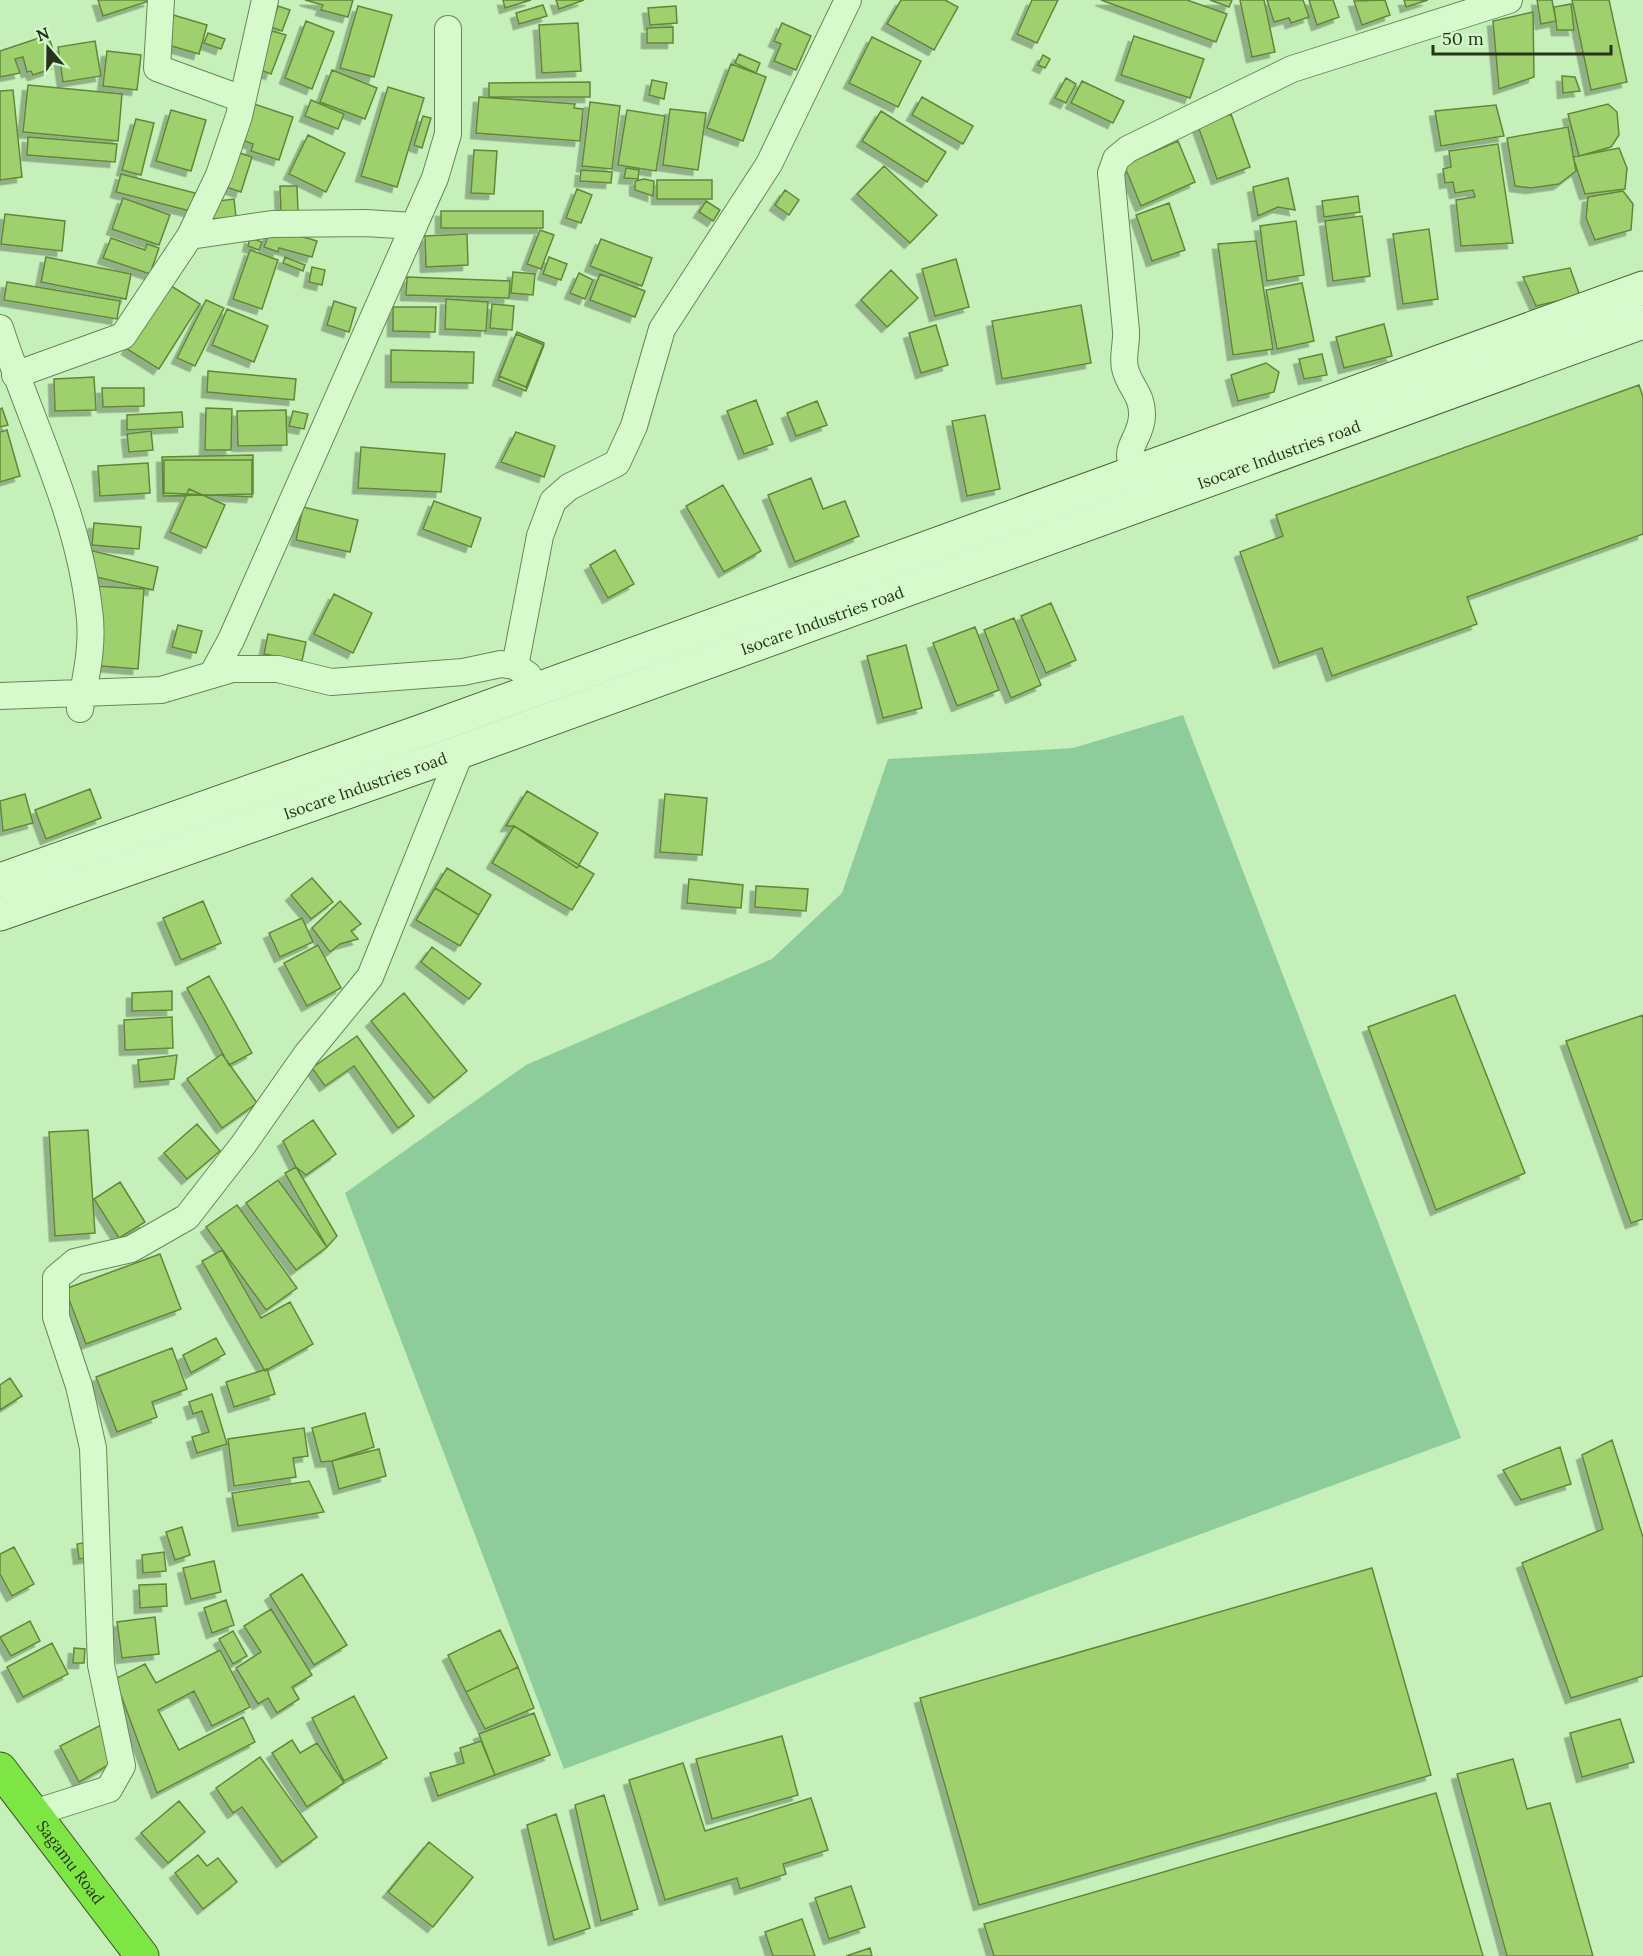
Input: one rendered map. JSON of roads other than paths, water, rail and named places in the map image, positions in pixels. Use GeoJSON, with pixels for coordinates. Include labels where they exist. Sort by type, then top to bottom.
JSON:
{"type":"FeatureCollection","features":[{"type":"Feature","properties":{"kind":"highway","name":"Sagamu Road"},"geometry":{"type":"LineString","coordinates":[[0,1769],[142,1956]]}},
{"type":"Feature","properties":{"kind":"street"},"geometry":{"type":"LineString","coordinates":[[161,0],[157,68],[242,99]]}},
{"type":"Feature","properties":{"kind":"street"},"geometry":{"type":"LineString","coordinates":[[15,375],[123,336],[190,236],[219,175],[239,116],[265,0]]}},
{"type":"Feature","properties":{"kind":"street"},"geometry":{"type":"LineString","coordinates":[[515,666],[540,536],[553,501],[569,488],[617,463],[634,426],[662,329],[770,164],[848,0]]}},
{"type":"Feature","properties":{"kind":"street"},"geometry":{"type":"LineString","coordinates":[[1136,471],[1128,460],[1129,448],[1138,438],[1142,413],[1140,394],[1125,371],[1126,331],[1111,173],[1116,159],[1128,149],[1292,69],[1509,0]]}},
{"type":"Feature","properties":{"kind":"street"},"geometry":{"type":"LineString","coordinates":[[212,675],[231,640],[435,178],[448,134],[448,29]]}},
{"type":"Feature","properties":{"kind":"street"},"geometry":{"type":"LineString","coordinates":[[190,236],[272,224],[365,223],[414,226]]}},
{"type":"Feature","properties":{"kind":"street","name":"Isocare Industries road"},"geometry":{"type":"LineString","coordinates":[[0,880],[1643,288]]}},
{"type":"Feature","properties":{"kind":"street","name":"Isocare Industries road"},"geometry":{"type":"LineString","coordinates":[[1,911],[461,751],[1643,322]]}},
{"type":"Feature","properties":{"kind":"street"},"geometry":{"type":"LineString","coordinates":[[0,328],[83,564],[90,611],[90,652],[81,701]]}},
{"type":"Feature","properties":{"kind":"street"},"geometry":{"type":"LineString","coordinates":[[1058,500],[1071,531]]}},
{"type":"Feature","properties":{"kind":"street"},"geometry":{"type":"LineString","coordinates":[[0,696],[81,701],[162,690],[232,669],[278,669],[331,682],[463,672],[501,664],[515,666],[541,686]]}},
{"type":"Feature","properties":{"kind":"street"},"geometry":{"type":"LineString","coordinates":[[34,1813],[109,1789],[122,1766],[101,1665],[93,1448],[79,1386],[56,1317],[56,1278],[75,1262],[131,1249],[187,1216],[243,1145],[306,1055],[370,977],[461,751]]}}]}
